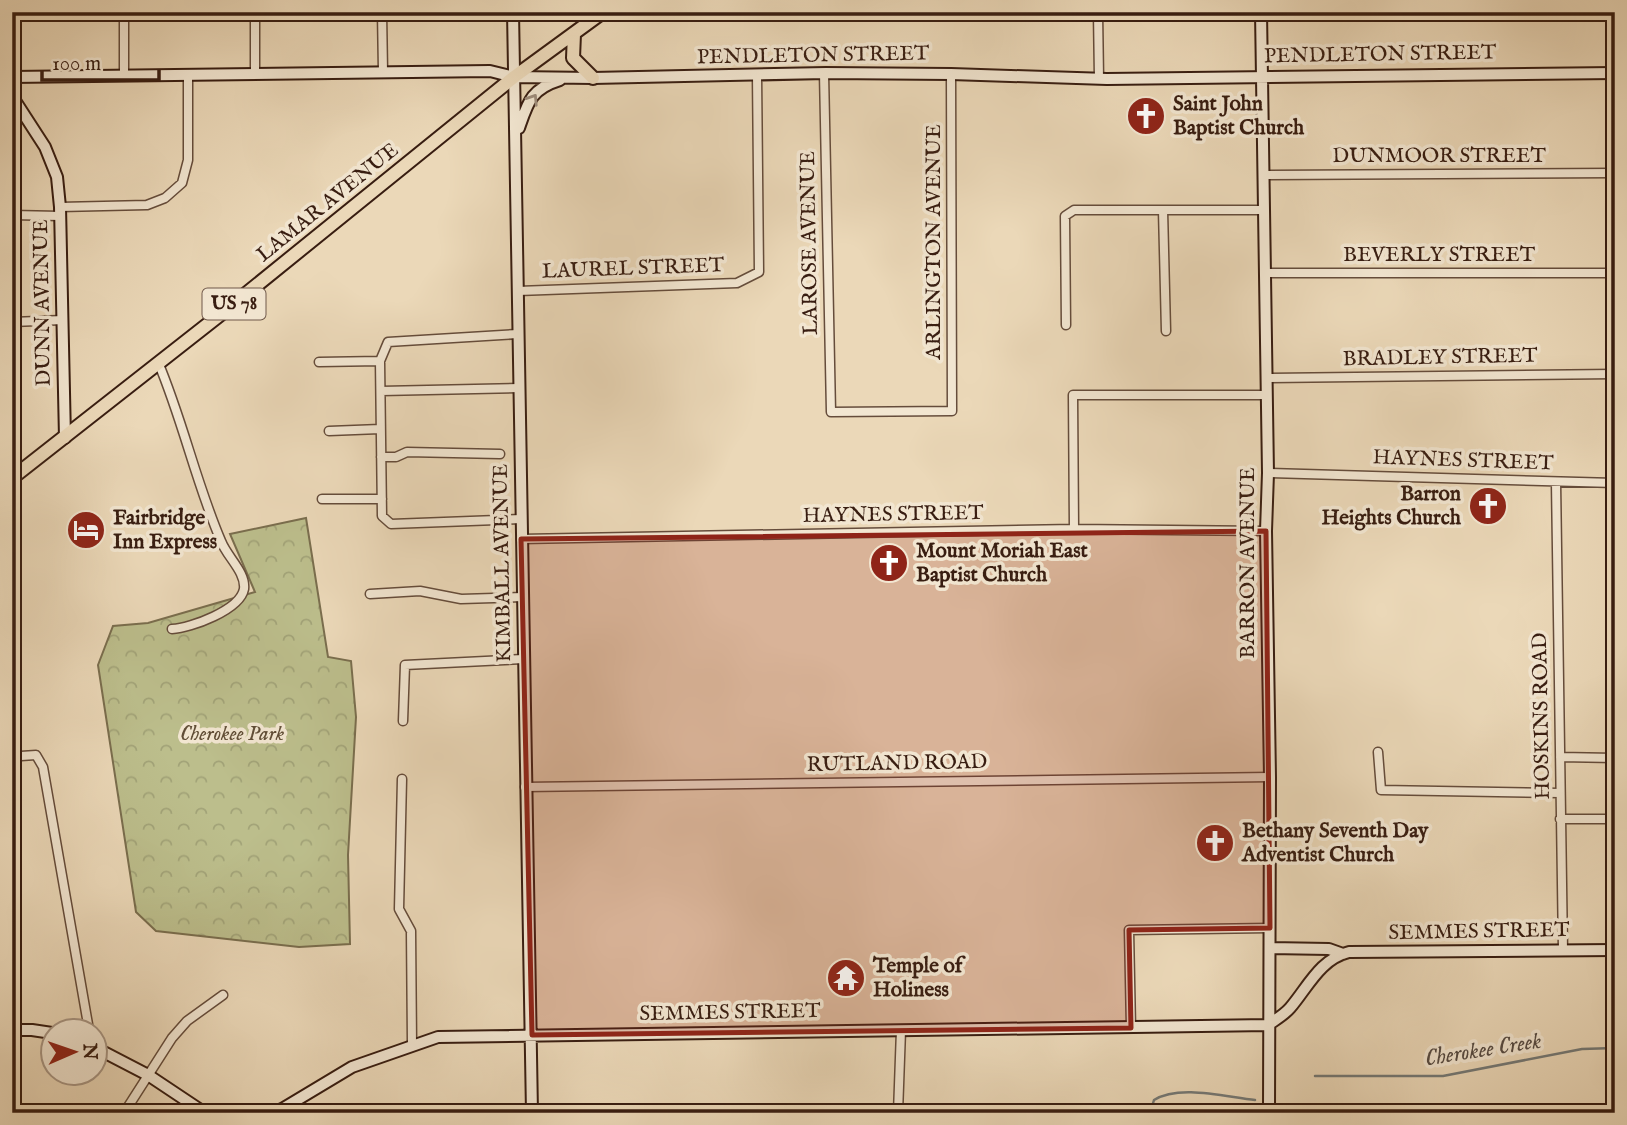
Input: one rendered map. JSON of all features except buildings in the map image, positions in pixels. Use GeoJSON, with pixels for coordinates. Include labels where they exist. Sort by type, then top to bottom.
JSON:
{"type":"FeatureCollection","features":[{"type":"Feature","properties":{"kind":"main road","name":"KIMBALL AVENUE"},"geometry":{"type":"LineString","coordinates":[[513,12],[532,1113]]}},
{"type":"Feature","properties":{"kind":"main road","name":"LAMAR AVENUE"},"geometry":{"type":"LineString","coordinates":[[12,478],[236,303],[514,77],[603,12]]}},
{"type":"Feature","properties":{"kind":"main road","name":"BARRON AVENUE"},"geometry":{"type":"LineString","coordinates":[[1261,12],[1268,472],[1269,1113]]}},
{"type":"Feature","properties":{"kind":"main road"},"geometry":{"type":"LineString","coordinates":[[574,34],[573,58],[593,78]]}},
{"type":"Feature","properties":{"kind":"main road","name":"PENDLETON STREET"},"geometry":{"type":"LineString","coordinates":[[12,77],[490,71],[514,77],[568,78],[824,73],[1099,79],[1615,73]]}},
{"type":"Feature","properties":{"kind":"main road"},"geometry":{"type":"LineString","coordinates":[[515,138],[531,97],[537,90],[568,78]]}},
{"type":"Feature","properties":{"kind":"main road","name":"DUNN AVENUE"},"geometry":{"type":"LineString","coordinates":[[12,96],[45,147],[57,177],[65,438]]}},
{"type":"Feature","properties":{"kind":"main road","name":"SEMMES STREET"},"geometry":{"type":"LineString","coordinates":[[1270,948],[1329,949],[1343,954],[1615,950]]}},
{"type":"Feature","properties":{"kind":"main road"},"geometry":{"type":"LineString","coordinates":[[1268,1025],[1287,1011],[1320,969],[1343,954]]}},
{"type":"Feature","properties":{"kind":"main road","name":"SEMMES STREET"},"geometry":{"type":"LineString","coordinates":[[273,1113],[352,1066],[412,1044],[450,1035],[1268,1025]]}},
{"type":"Feature","properties":{"kind":"main road"},"geometry":{"type":"LineString","coordinates":[[12,1030],[38,1031]]}},
{"type":"Feature","properties":{"kind":"main road"},"geometry":{"type":"LineString","coordinates":[[108,1054],[148,1075],[205,1113]]}},
{"type":"Feature","properties":{"kind":"street"},"geometry":{"type":"LineString","coordinates":[[124,12],[124,76]]}},
{"type":"Feature","properties":{"kind":"street"},"geometry":{"type":"LineString","coordinates":[[254,12],[255,73]]}},
{"type":"Feature","properties":{"kind":"street"},"geometry":{"type":"LineString","coordinates":[[382,12],[383,72]]}},
{"type":"Feature","properties":{"kind":"street"},"geometry":{"type":"LineString","coordinates":[[1098,12],[1099,79]]}},
{"type":"Feature","properties":{"kind":"street","name":"LAROSE AVENUE"},"geometry":{"type":"LineString","coordinates":[[824,73],[831,412],[952,411]]}},
{"type":"Feature","properties":{"kind":"street","name":"ARLINGTON AVENUE"},"geometry":{"type":"LineString","coordinates":[[951,74],[952,411]]}},
{"type":"Feature","properties":{"kind":"street"},"geometry":{"type":"LineString","coordinates":[[12,215],[147,205],[165,198],[182,183],[188,160],[187,75]]}},
{"type":"Feature","properties":{"kind":"street","name":"LAUREL STREET"},"geometry":{"type":"LineString","coordinates":[[518,291],[737,283],[759,272],[757,75]]}},
{"type":"Feature","properties":{"kind":"street","name":"DUNMOOR STREET"},"geometry":{"type":"LineString","coordinates":[[1263,175],[1615,173]]}},
{"type":"Feature","properties":{"kind":"street"},"geometry":{"type":"LineString","coordinates":[[1163,209],[1166,331]]}},
{"type":"Feature","properties":{"kind":"street"},"geometry":{"type":"LineString","coordinates":[[1066,324],[1065,216],[1074,210],[1263,210]]}},
{"type":"Feature","properties":{"kind":"street","name":"BEVERLY STREET"},"geometry":{"type":"LineString","coordinates":[[1264,273],[1615,273]]}},
{"type":"Feature","properties":{"kind":"street"},"geometry":{"type":"LineString","coordinates":[[12,322],[63,320]]}},
{"type":"Feature","properties":{"kind":"street"},"geometry":{"type":"LineString","coordinates":[[518,334],[388,342],[380,361],[380,429],[382,516],[391,524],[521,519]]}},
{"type":"Feature","properties":{"kind":"street"},"geometry":{"type":"LineString","coordinates":[[319,362],[380,361]]}},
{"type":"Feature","properties":{"kind":"street"},"geometry":{"type":"LineString","coordinates":[[158,362],[171,392],[221,543],[242,575],[244,584],[240,601],[232,607],[217,615],[172,629]]}},
{"type":"Feature","properties":{"kind":"street","name":"BRADLEY STREET"},"geometry":{"type":"LineString","coordinates":[[1266,378],[1615,374]]}},
{"type":"Feature","properties":{"kind":"street"},"geometry":{"type":"LineString","coordinates":[[382,391],[519,388]]}},
{"type":"Feature","properties":{"kind":"street"},"geometry":{"type":"LineString","coordinates":[[1074,529],[1073,395],[1266,395]]}},
{"type":"Feature","properties":{"kind":"street"},"geometry":{"type":"LineString","coordinates":[[329,431],[380,429]]}},
{"type":"Feature","properties":{"kind":"street"},"geometry":{"type":"LineString","coordinates":[[381,457],[396,457],[407,452],[500,454]]}},
{"type":"Feature","properties":{"kind":"street","name":"HAYNES STREET"},"geometry":{"type":"LineString","coordinates":[[1268,472],[1615,483]]}},
{"type":"Feature","properties":{"kind":"street","name":"HOSKINS ROAD"},"geometry":{"type":"LineString","coordinates":[[1556,482],[1563,950]]}},
{"type":"Feature","properties":{"kind":"street"},"geometry":{"type":"LineString","coordinates":[[321,499],[382,499]]}},
{"type":"Feature","properties":{"kind":"street","name":"HAYNES STREET"},"geometry":{"type":"LineString","coordinates":[[522,539],[1074,529],[1266,531]]}},
{"type":"Feature","properties":{"kind":"street"},"geometry":{"type":"LineString","coordinates":[[370,594],[420,591],[461,599],[522,597]]}},
{"type":"Feature","properties":{"kind":"street"},"geometry":{"type":"LineString","coordinates":[[403,721],[405,665],[523,659]]}},
{"type":"Feature","properties":{"kind":"street"},"geometry":{"type":"LineString","coordinates":[[1378,752],[1381,790],[1560,793]]}},
{"type":"Feature","properties":{"kind":"street"},"geometry":{"type":"LineString","coordinates":[[12,761],[36,755],[43,767],[86,1016]]}},
{"type":"Feature","properties":{"kind":"street"},"geometry":{"type":"LineString","coordinates":[[1560,757],[1615,758]]}},
{"type":"Feature","properties":{"kind":"street","name":"RUTLAND ROAD"},"geometry":{"type":"LineString","coordinates":[[525,787],[1270,777]]}},
{"type":"Feature","properties":{"kind":"street"},"geometry":{"type":"LineString","coordinates":[[402,779],[399,909],[411,932],[412,1044]]}},
{"type":"Feature","properties":{"kind":"street"},"geometry":{"type":"LineString","coordinates":[[1560,818],[1615,819]]}},
{"type":"Feature","properties":{"kind":"street"},"geometry":{"type":"LineString","coordinates":[[1131,1028],[1129,930],[1270,928]]}},
{"type":"Feature","properties":{"kind":"street"},"geometry":{"type":"LineString","coordinates":[[124,1113],[172,1038],[187,1021],[223,995]]}},
{"type":"Feature","properties":{"kind":"street"},"geometry":{"type":"LineString","coordinates":[[898,1113],[901,1031]]}},
{"type":"Feature","properties":{"kind":"highlighted area"},"geometry":{"type":"Polygon","coordinates":[[[1266,531],[1270,928],[1129,930],[1131,1028],[532,1035],[521,539],[1266,531]]]}},
{"type":"Feature","properties":{"kind":"green space","name":"Cherokee Park"},"geometry":{"type":"Polygon","coordinates":[[[306,518],[328,657],[351,661],[356,717],[348,855],[350,944],[299,947],[156,931],[136,912],[98,665],[113,626],[148,623],[255,592],[230,534],[306,518]]]}},
{"type":"Feature","properties":{"kind":"waterway","name":"Cherokee Creek"},"geometry":{"type":"LineString","coordinates":[[1315,1076],[1443,1076],[1582,1049],[1615,1048]]}},
{"type":"Feature","properties":{"kind":"waterway","name":"Cherokee Creek"},"geometry":{"type":"LineString","coordinates":[[1150,1113],[1154,1100],[1176,1093],[1203,1093],[1255,1100]]}},
{"type":"Feature","properties":{"kind":"place","name":"Saint John Baptist Church"},"geometry":{"type":"Point","coordinates":[1146,116]}},
{"type":"Feature","properties":{"kind":"place","name":"Barron Heights Church"},"geometry":{"type":"Point","coordinates":[1488,506]}},
{"type":"Feature","properties":{"kind":"place","name":"Fairbridge Inn Express"},"geometry":{"type":"Point","coordinates":[86,530]}},
{"type":"Feature","properties":{"kind":"place","name":"Mount Moriah East Baptist Church"},"geometry":{"type":"Point","coordinates":[889,563]}},
{"type":"Feature","properties":{"kind":"place","name":"Bethany Seventh Day Adventist Church"},"geometry":{"type":"Point","coordinates":[1215,843]}},
{"type":"Feature","properties":{"kind":"place","name":"Temple of Holiness"},"geometry":{"type":"Point","coordinates":[846,978]}}]}
